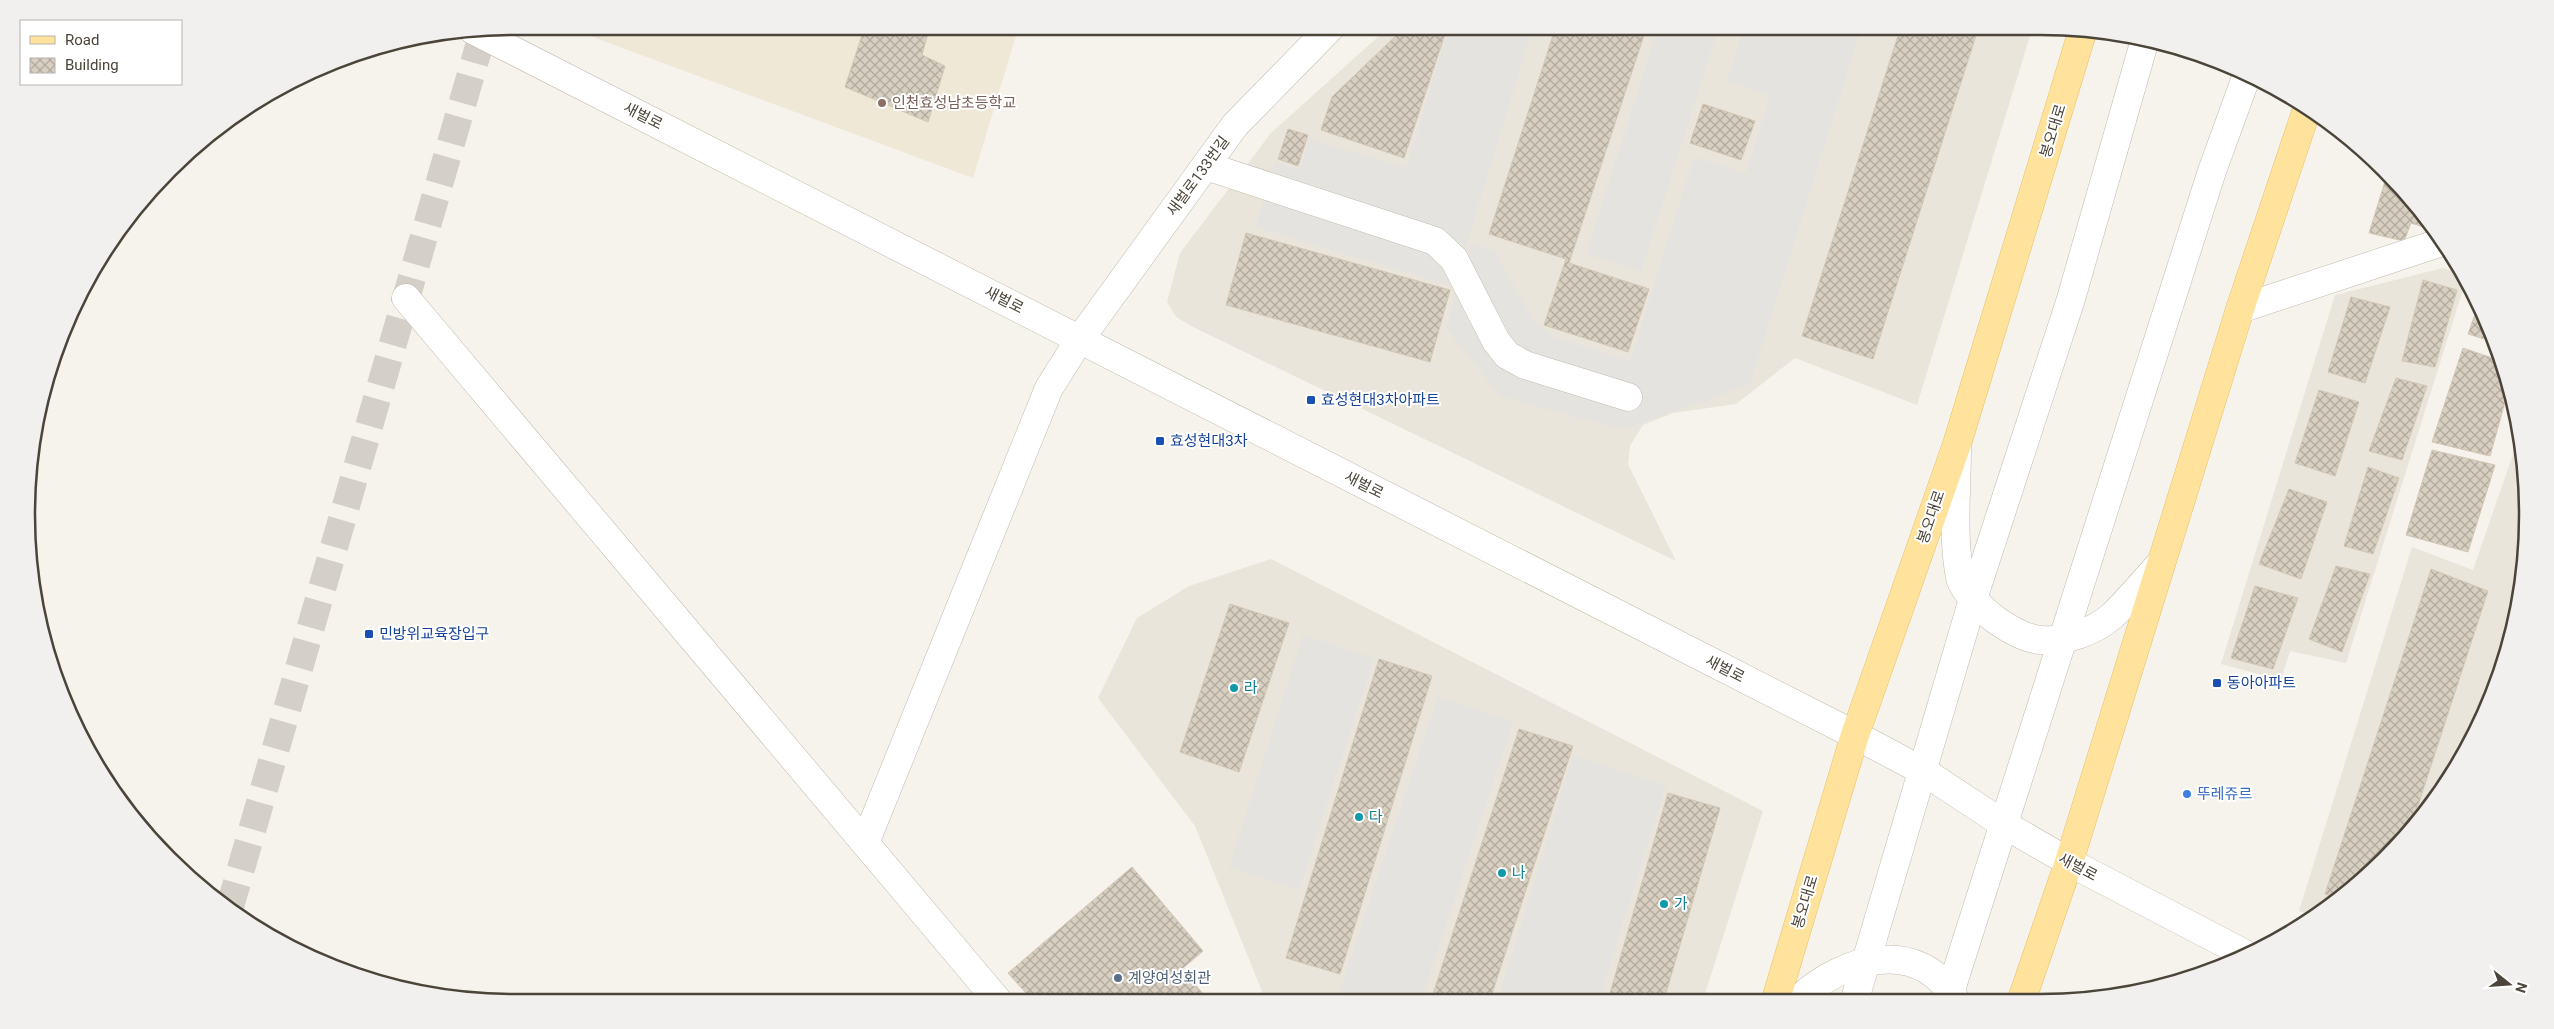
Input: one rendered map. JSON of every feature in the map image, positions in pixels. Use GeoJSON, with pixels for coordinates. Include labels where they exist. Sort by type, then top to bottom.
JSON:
{"type":"FeatureCollection","features":[{"type":"Feature","properties":{"kind":"main road","name":"봉오대로"},"geometry":{"type":"LineString","coordinates":[[1777,994],[1855,735],[1957,444],[2081,37]]}},
{"type":"Feature","properties":{"kind":"main road"},"geometry":{"type":"LineString","coordinates":[[2024,994],[2069,862],[2240,309],[2305,115]]}},
{"type":"Feature","properties":{"kind":"street","name":"새벌로133번길"},"geometry":{"type":"LineString","coordinates":[[865,843],[1049,388],[1080,339],[1236,125],[1323,35]]}},
{"type":"Feature","properties":{"kind":"street","name":"새벌로"},"geometry":{"type":"LineString","coordinates":[[485,36],[1855,735],[1923,771],[2005,825],[2069,862],[2239,951]]}},
{"type":"Feature","properties":{"kind":"street"},"geometry":{"type":"LineString","coordinates":[[1857,994],[1973,599],[2071,299],[2143,46]]}},
{"type":"Feature","properties":{"kind":"street"},"geometry":{"type":"LineString","coordinates":[[1952,994],[2212,171],[2246,81]]}},
{"type":"Feature","properties":{"kind":"street"},"geometry":{"type":"LineString","coordinates":[[1206,166],[1436,241],[1454,259],[1469,284],[1496,341],[1507,355],[1525,365],[1628,397]]}},
{"type":"Feature","properties":{"kind":"street"},"geometry":{"type":"LineString","coordinates":[[2240,309],[2435,244]]}},
{"type":"Feature","properties":{"kind":"street"},"geometry":{"type":"LineString","coordinates":[[406,298],[991,994]]}},
{"type":"Feature","properties":{"kind":"street"},"geometry":{"type":"LineString","coordinates":[[1957,444],[1957,544],[1960,579],[1973,599],[1992,617],[2015,632],[2040,640],[2063,639],[2086,632],[2111,617],[2161,563]]}},
{"type":"Feature","properties":{"kind":"street"},"geometry":{"type":"LineString","coordinates":[[1806,994],[1836,972],[1867,960],[1897,960],[1929,970],[1949,994]]}},
{"type":"Feature","properties":{"kind":"shaded area","name":"인천효성남초등학교"},"geometry":{"type":"Polygon","coordinates":[[[587,35],[1016,35],[973,178],[587,35]]]}},
{"type":"Feature","properties":{"kind":"shaded area"},"geometry":{"type":"Polygon","coordinates":[[[1380,35],[2030,35],[1917,405],[1795,358],[1736,404],[1673,413],[1643,425],[1630,446],[1628,464],[1676,561],[1195,328],[1176,317],[1167,302],[1180,253],[1271,133],[1380,35]]]}},
{"type":"Feature","properties":{"kind":"shaded area"},"geometry":{"type":"Polygon","coordinates":[[[1446,35],[1530,35],[1454,287],[1255,227],[1275,162],[1300,169],[1310,139],[1406,168],[1446,35]]]}},
{"type":"Feature","properties":{"kind":"shaded area"},"geometry":{"type":"Polygon","coordinates":[[[1656,35],[1716,35],[1641,272],[1586,254],[1656,35]]]}},
{"type":"Feature","properties":{"kind":"shaded area"},"geometry":{"type":"Polygon","coordinates":[[[1741,35],[1859,35],[1750,384],[1622,430],[1500,396],[1446,328],[1469,244],[1494,250],[1535,323],[1557,338],[1630,361],[1694,157],[1746,173],[1770,95],[1727,81],[1741,35]]]}},
{"type":"Feature","properties":{"kind":"shaded area"},"geometry":{"type":"Polygon","coordinates":[[[2443,268],[2452,271],[2463,289],[2346,663],[2290,651],[2281,680],[2221,664],[2335,295],[2443,268]]]}},
{"type":"Feature","properties":{"kind":"shaded area"},"geometry":{"type":"Polygon","coordinates":[[[2515,450],[2519,514],[2515,577],[2503,639],[2494,669],[2470,727],[2438,781],[2400,831],[2379,854],[2356,875],[2306,913],[2299,911],[2412,547],[2473,570],[2515,450]]]}},
{"type":"Feature","properties":{"kind":"shaded area"},"geometry":{"type":"Polygon","coordinates":[[[1271,559],[1763,811],[1705,994],[1263,994],[1195,826],[1098,698],[1137,618],[1189,586],[1271,559]]]}},
{"type":"Feature","properties":{"kind":"shaded area"},"geometry":{"type":"Polygon","coordinates":[[[1303,635],[1374,658],[1299,890],[1229,867],[1303,635]]]}},
{"type":"Feature","properties":{"kind":"shaded area"},"geometry":{"type":"Polygon","coordinates":[[[1438,696],[1513,722],[1423,994],[1353,994],[1340,990],[1438,696]]]}},
{"type":"Feature","properties":{"kind":"shaded area"},"geometry":{"type":"Polygon","coordinates":[[[1573,756],[1666,785],[1601,994],[1500,994],[1573,756]]]}},
{"type":"Feature","properties":{"kind":"shaded area"},"geometry":{"type":"Polygon","coordinates":[[[2155,979],[2157,980],[2133,985],[2125,986],[2155,979]]]}},
{"type":"Feature","properties":{"kind":"building"},"geometry":{"type":"Polygon","coordinates":[[[862,35],[928,35],[922,55],[945,66],[928,122],[845,87],[862,35]]]}},
{"type":"Feature","properties":{"kind":"building"},"geometry":{"type":"Polygon","coordinates":[[[1397,35],[1445,35],[1404,158],[1321,130],[1332,97],[1397,35]]]}},
{"type":"Feature","properties":{"kind":"building"},"geometry":{"type":"Polygon","coordinates":[[[1553,35],[1644,35],[1569,263],[1649,289],[1628,352],[1544,325],[1566,259],[1489,234],[1553,35]]]}},
{"type":"Feature","properties":{"kind":"building"},"geometry":{"type":"Polygon","coordinates":[[[1898,35],[1976,35],[1873,359],[1802,336],[1898,35]]]}},
{"type":"Feature","properties":{"kind":"building"},"geometry":{"type":"Polygon","coordinates":[[[1703,104],[1755,121],[1741,160],[1690,143],[1703,104]]]}},
{"type":"Feature","properties":{"kind":"building"},"geometry":{"type":"Polygon","coordinates":[[[1288,129],[1308,135],[1298,166],[1278,159],[1288,129]]]}},
{"type":"Feature","properties":{"kind":"building"},"geometry":{"type":"Polygon","coordinates":[[[2385,182],[2423,227],[2411,223],[2404,241],[2369,233],[2385,182]]]}},
{"type":"Feature","properties":{"kind":"building"},"geometry":{"type":"Polygon","coordinates":[[[1246,233],[1450,290],[1430,362],[1226,305],[1246,233]]]}},
{"type":"Feature","properties":{"kind":"building"},"geometry":{"type":"Polygon","coordinates":[[[2423,280],[2457,290],[2435,367],[2402,361],[2423,280]]]}},
{"type":"Feature","properties":{"kind":"building"},"geometry":{"type":"Polygon","coordinates":[[[2351,297],[2390,307],[2365,383],[2328,372],[2351,297]]]}},
{"type":"Feature","properties":{"kind":"building"},"geometry":{"type":"Polygon","coordinates":[[[2475,314],[2486,340],[2468,334],[2475,314]]]}},
{"type":"Feature","properties":{"kind":"building"},"geometry":{"type":"Polygon","coordinates":[[[2463,348],[2493,358],[2505,401],[2490,456],[2432,442],[2463,348]]]}},
{"type":"Feature","properties":{"kind":"building"},"geometry":{"type":"Polygon","coordinates":[[[2396,378],[2427,386],[2402,460],[2369,451],[2396,378]]]}},
{"type":"Feature","properties":{"kind":"building"},"geometry":{"type":"Polygon","coordinates":[[[2319,390],[2359,402],[2335,476],[2295,463],[2319,390]]]}},
{"type":"Feature","properties":{"kind":"building"},"geometry":{"type":"Polygon","coordinates":[[[2432,450],[2495,465],[2468,552],[2406,535],[2432,450]]]}},
{"type":"Feature","properties":{"kind":"building"},"geometry":{"type":"Polygon","coordinates":[[[2368,467],[2399,478],[2373,554],[2344,546],[2368,467]]]}},
{"type":"Feature","properties":{"kind":"building"},"geometry":{"type":"Polygon","coordinates":[[[2289,489],[2327,502],[2301,579],[2259,564],[2289,489]]]}},
{"type":"Feature","properties":{"kind":"building"},"geometry":{"type":"Polygon","coordinates":[[[2336,566],[2370,574],[2342,652],[2309,639],[2336,566]]]}},
{"type":"Feature","properties":{"kind":"building"},"geometry":{"type":"Polygon","coordinates":[[[2431,569],[2488,591],[2416,810],[2379,854],[2331,895],[2325,894],[2431,569]]]}},
{"type":"Feature","properties":{"kind":"building"},"geometry":{"type":"Polygon","coordinates":[[[2255,586],[2298,598],[2273,669],[2231,658],[2255,586]]]}},
{"type":"Feature","properties":{"kind":"building","name":"라"},"geometry":{"type":"Polygon","coordinates":[[[1230,604],[1289,623],[1239,772],[1180,752],[1230,604]]]}},
{"type":"Feature","properties":{"kind":"building","name":"다"},"geometry":{"type":"Polygon","coordinates":[[[1379,659],[1432,676],[1340,974],[1286,958],[1379,659]]]}},
{"type":"Feature","properties":{"kind":"building","name":"나"},"geometry":{"type":"Polygon","coordinates":[[[1519,729],[1573,746],[1492,994],[1433,994],[1519,729]]]}},
{"type":"Feature","properties":{"kind":"building","name":"가"},"geometry":{"type":"Polygon","coordinates":[[[1668,793],[1720,808],[1666,994],[1610,994],[1668,793]]]}},
{"type":"Feature","properties":{"kind":"building"},"geometry":{"type":"Polygon","coordinates":[[[1132,867],[1203,951],[1182,969],[1203,994],[1027,994],[1008,973],[1132,867]]]}},
{"type":"Feature","properties":{"kind":"tunnel"},"geometry":{"type":"LineString","coordinates":[[232,901],[482,36]]}},
{"type":"Feature","properties":{"kind":"place","name":"인천효성남초등학교"},"geometry":{"type":"Point","coordinates":[882,103]}},
{"type":"Feature","properties":{"kind":"place","name":"효성현대3차아파트"},"geometry":{"type":"Point","coordinates":[1311,400]}},
{"type":"Feature","properties":{"kind":"place","name":"효성현대3차"},"geometry":{"type":"Point","coordinates":[1160,441]}},
{"type":"Feature","properties":{"kind":"place","name":"민방위교육장입구"},"geometry":{"type":"Point","coordinates":[369,634]}},
{"type":"Feature","properties":{"kind":"place","name":"동아아파트"},"geometry":{"type":"Point","coordinates":[2217,683]}},
{"type":"Feature","properties":{"kind":"place","name":"라"},"geometry":{"type":"Point","coordinates":[1234,688]}},
{"type":"Feature","properties":{"kind":"place","name":"뚜레쥬르"},"geometry":{"type":"Point","coordinates":[2187,794]}},
{"type":"Feature","properties":{"kind":"place","name":"다"},"geometry":{"type":"Point","coordinates":[1359,817]}},
{"type":"Feature","properties":{"kind":"place","name":"나"},"geometry":{"type":"Point","coordinates":[1502,873]}},
{"type":"Feature","properties":{"kind":"place","name":"가"},"geometry":{"type":"Point","coordinates":[1664,904]}},
{"type":"Feature","properties":{"kind":"place","name":"계양여성회관"},"geometry":{"type":"Point","coordinates":[1118,978]}}]}
